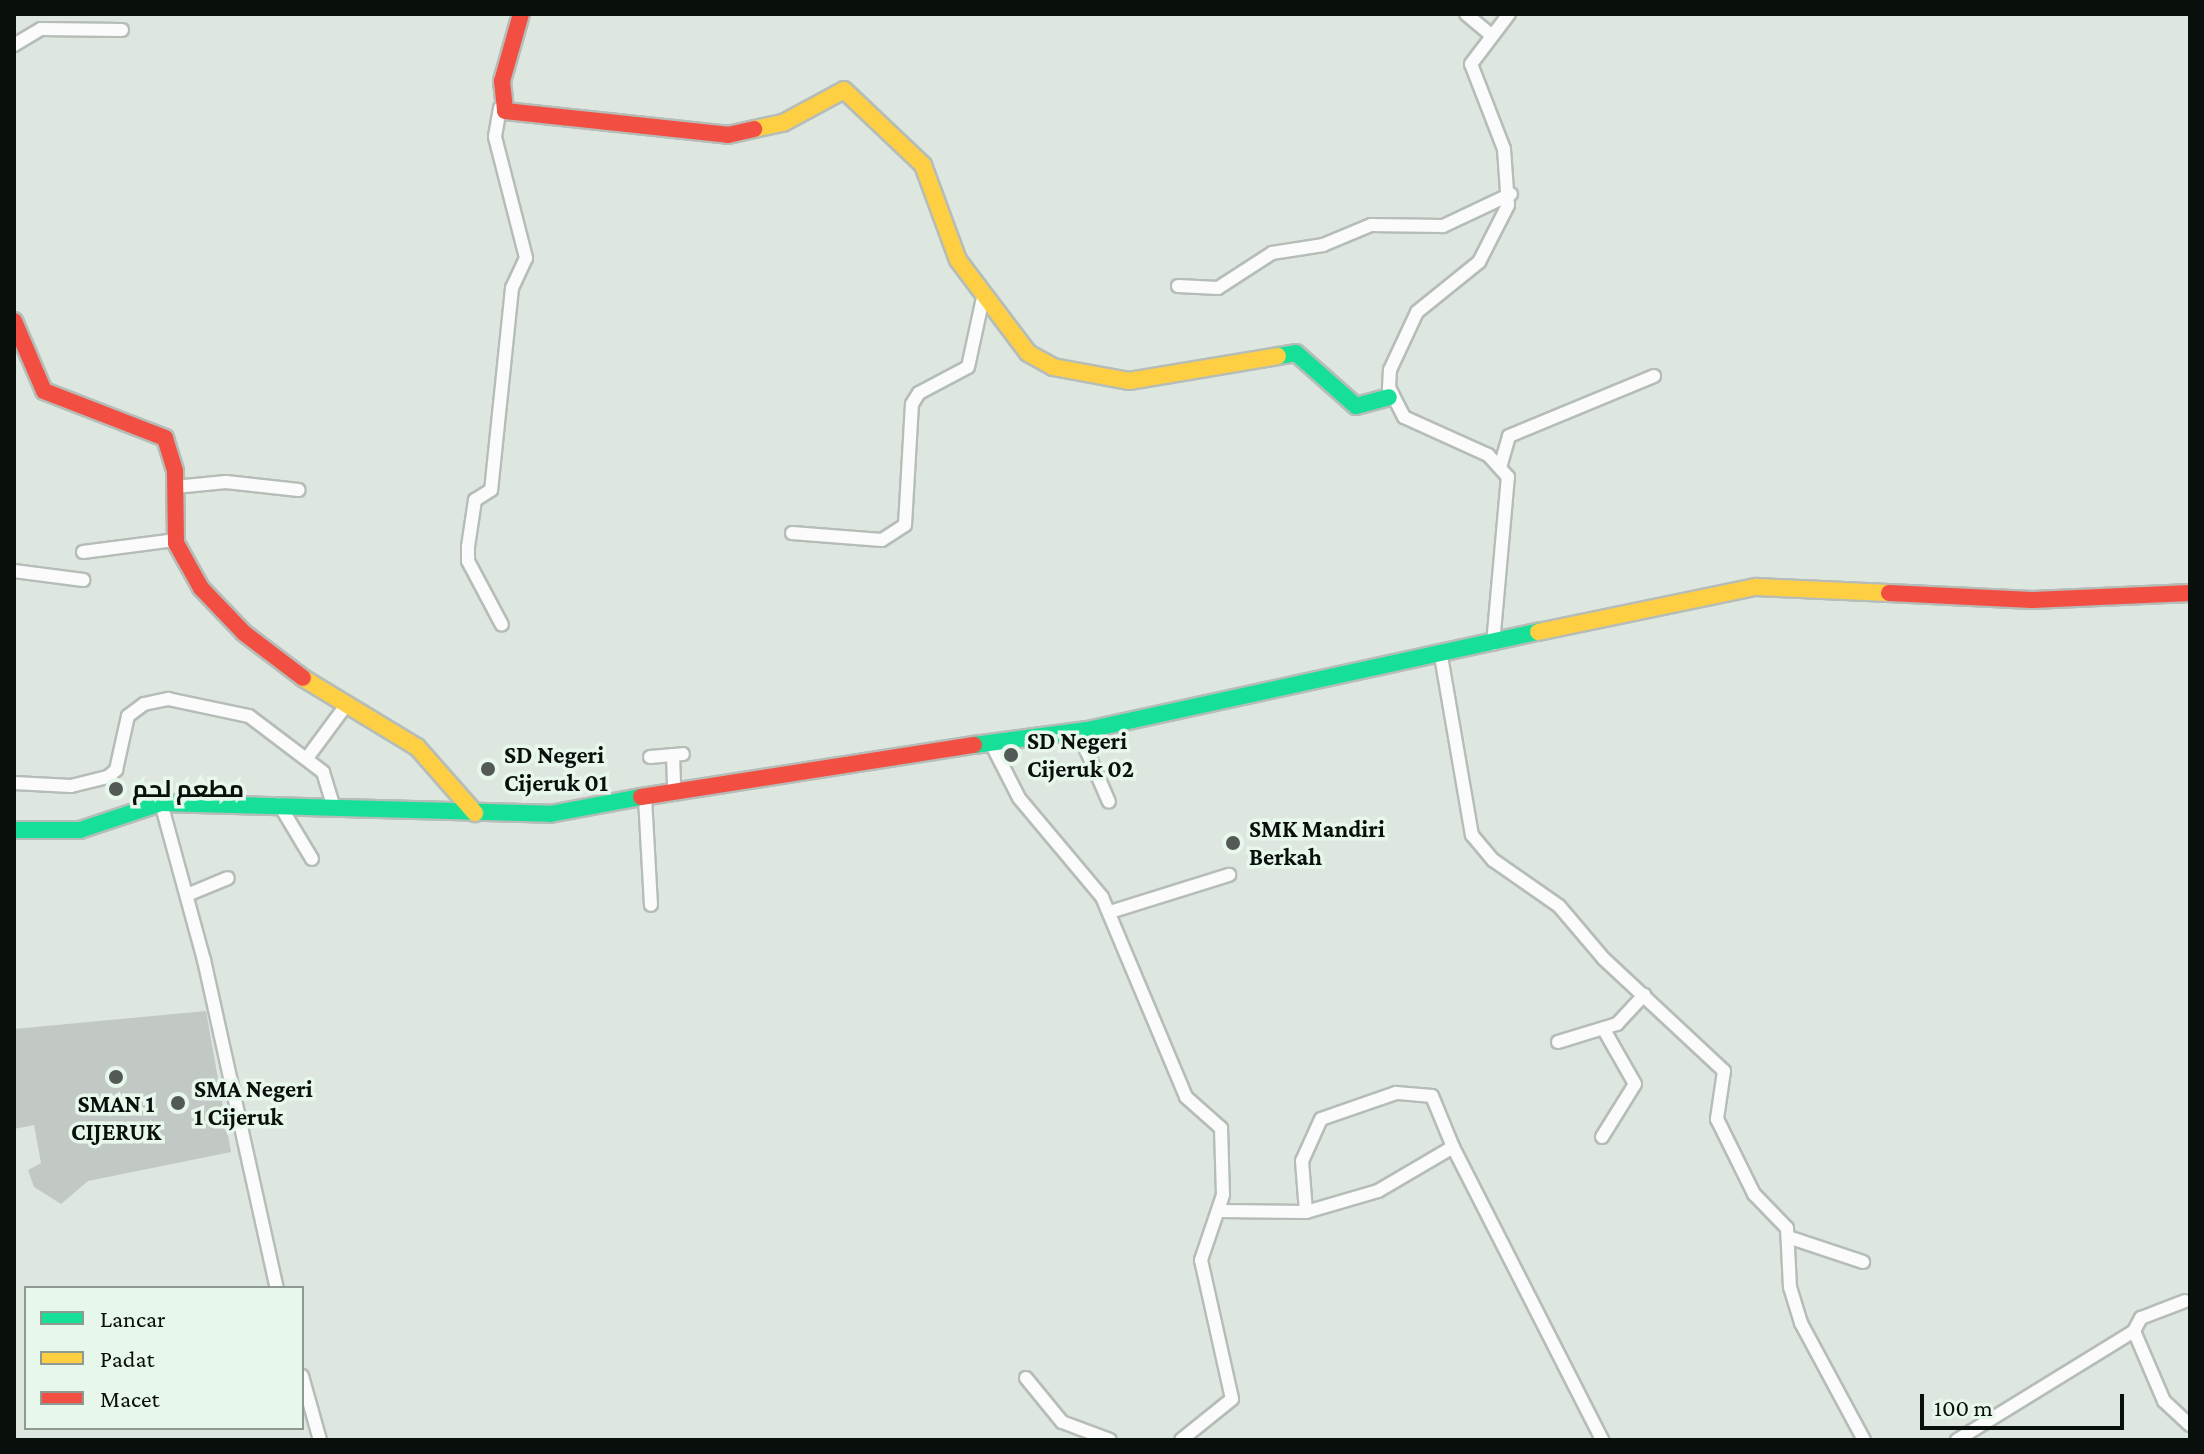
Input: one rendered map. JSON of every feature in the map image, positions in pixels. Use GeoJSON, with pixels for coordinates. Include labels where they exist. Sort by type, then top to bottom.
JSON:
{"type":"FeatureCollection","features":[{"type":"Feature","properties":{"kind":"main road"},"geometry":{"type":"LineString","coordinates":[[521,14],[500,108],[728,135],[783,123],[844,90],[928,172],[947,239],[1028,353],[1053,367],[1129,381],[1296,353],[1356,406],[1389,397]]}},
{"type":"Feature","properties":{"kind":"main road"},"geometry":{"type":"LineString","coordinates":[[14,321],[44,391],[153,429],[171,452],[175,479],[176,540],[192,576],[244,633],[427,755],[475,813]]}},
{"type":"Feature","properties":{"kind":"main road"},"geometry":{"type":"LineString","coordinates":[[14,830],[80,830],[161,803],[333,805],[550,814],[774,772],[1078,731],[1408,664],[1686,597],[1772,585],[2032,600],[2190,593]]}},
{"type":"Feature","properties":{"kind":"street"},"geometry":{"type":"LineString","coordinates":[[1466,14],[1489,33]]}},
{"type":"Feature","properties":{"kind":"street"},"geometry":{"type":"LineString","coordinates":[[1501,464],[1416,424],[1389,397],[1390,370],[1412,319],[1429,297],[1479,262],[1511,194],[1504,149],[1471,64],[1489,33],[1509,14]]}},
{"type":"Feature","properties":{"kind":"street"},"geometry":{"type":"LineString","coordinates":[[14,45],[41,29],[122,30]]}},
{"type":"Feature","properties":{"kind":"street"},"geometry":{"type":"LineString","coordinates":[[500,108],[495,137],[526,258],[512,288],[491,490],[475,500],[468,561],[502,625]]}},
{"type":"Feature","properties":{"kind":"street"},"geometry":{"type":"LineString","coordinates":[[1178,286],[1218,288],[1272,253],[1323,245],[1371,225],[1458,222],[1511,194]]}},
{"type":"Feature","properties":{"kind":"street"},"geometry":{"type":"LineString","coordinates":[[792,533],[882,540],[905,525],[912,404],[919,393],[968,367],[984,293]]}},
{"type":"Feature","properties":{"kind":"street"},"geometry":{"type":"LineString","coordinates":[[1493,644],[1511,495],[1501,464],[1509,436],[1654,376]]}},
{"type":"Feature","properties":{"kind":"street"},"geometry":{"type":"LineString","coordinates":[[175,479],[299,490]]}},
{"type":"Feature","properties":{"kind":"street"},"geometry":{"type":"LineString","coordinates":[[83,552],[176,540]]}},
{"type":"Feature","properties":{"kind":"street"},"geometry":{"type":"LineString","coordinates":[[14,571],[83,580]]}},
{"type":"Feature","properties":{"kind":"street"},"geometry":{"type":"LineString","coordinates":[[1441,656],[1472,835],[1493,860],[1559,906],[1638,1003],[1717,1063],[1726,1077],[1717,1119],[1744,1176],[1791,1238],[1863,1262]]}},
{"type":"Feature","properties":{"kind":"street"},"geometry":{"type":"LineString","coordinates":[[14,783],[71,786],[108,777],[116,770],[128,716],[144,704],[168,699],[233,709],[307,758],[327,778],[333,805]]}},
{"type":"Feature","properties":{"kind":"street"},"geometry":{"type":"LineString","coordinates":[[307,758],[347,704]]}},
{"type":"Feature","properties":{"kind":"street"},"geometry":{"type":"LineString","coordinates":[[1078,731],[1109,802]]}},
{"type":"Feature","properties":{"kind":"street"},"geometry":{"type":"LineString","coordinates":[[992,745],[1019,798],[1110,912],[1186,1097],[1221,1128],[1221,1211],[1203,1240],[1201,1260],[1232,1399],[1181,1440]]}},
{"type":"Feature","properties":{"kind":"street"},"geometry":{"type":"LineString","coordinates":[[650,757],[678,754],[674,792]]}},
{"type":"Feature","properties":{"kind":"street"},"geometry":{"type":"LineString","coordinates":[[645,798],[651,905]]}},
{"type":"Feature","properties":{"kind":"street"},"geometry":{"type":"LineString","coordinates":[[161,803],[187,895],[277,1286]]}},
{"type":"Feature","properties":{"kind":"street"},"geometry":{"type":"LineString","coordinates":[[279,804],[312,859]]}},
{"type":"Feature","properties":{"kind":"street"},"geometry":{"type":"LineString","coordinates":[[1110,912],[1229,875]]}},
{"type":"Feature","properties":{"kind":"street"},"geometry":{"type":"LineString","coordinates":[[187,895],[228,878]]}},
{"type":"Feature","properties":{"kind":"street"},"geometry":{"type":"LineString","coordinates":[[1558,1042],[1603,1028],[1638,1003]]}},
{"type":"Feature","properties":{"kind":"street"},"geometry":{"type":"LineString","coordinates":[[1602,1137],[1635,1084],[1603,1028]]}},
{"type":"Feature","properties":{"kind":"street"},"geometry":{"type":"LineString","coordinates":[[1306,1212],[1299,1182],[1312,1129],[1351,1105],[1427,1092],[1602,1440]]}},
{"type":"Feature","properties":{"kind":"street"},"geometry":{"type":"LineString","coordinates":[[1221,1211],[1306,1212],[1378,1191],[1453,1147]]}},
{"type":"Feature","properties":{"kind":"street"},"geometry":{"type":"LineString","coordinates":[[1791,1238],[1790,1287],[1801,1323],[1864,1440]]}},
{"type":"Feature","properties":{"kind":"street"},"geometry":{"type":"LineString","coordinates":[[1957,1440],[2134,1331],[2141,1318],[2185,1301]]}},
{"type":"Feature","properties":{"kind":"street"},"geometry":{"type":"LineString","coordinates":[[2134,1331],[2164,1401],[2190,1425]]}},
{"type":"Feature","properties":{"kind":"street"},"geometry":{"type":"LineString","coordinates":[[1026,1378],[1062,1422],[1110,1440]]}},
{"type":"Feature","properties":{"kind":"street"},"geometry":{"type":"LineString","coordinates":[[304,1383],[320,1440]]}},
{"type":"Feature","properties":{"kind":"building","name":"SMAN 1 CIJERUK"},"geometry":{"type":"Polygon","coordinates":[[[206,1011],[231,1152],[88,1181],[61,1204],[34,1187],[28,1170],[41,1163],[34,1125],[14,1129],[14,1029],[206,1011]]]}},
{"type":"Feature","properties":{"kind":"traffic: fast"},"geometry":{"type":"LineString","coordinates":[[1278,356],[1296,353],[1356,406],[1389,397]]}},
{"type":"Feature","properties":{"kind":"traffic: fast"},"geometry":{"type":"LineString","coordinates":[[974,745],[1087,730],[1538,632]]}},
{"type":"Feature","properties":{"kind":"traffic: fast"},"geometry":{"type":"LineString","coordinates":[[14,830],[80,830],[161,803],[550,814],[641,797]]}},
{"type":"Feature","properties":{"kind":"traffic: slow"},"geometry":{"type":"LineString","coordinates":[[754,129],[783,123],[844,90],[923,165],[958,260],[1028,353],[1053,367],[1129,381],[1278,356]]}},
{"type":"Feature","properties":{"kind":"traffic: slow"},"geometry":{"type":"LineString","coordinates":[[1538,632],[1756,587],[1889,593]]}},
{"type":"Feature","properties":{"kind":"traffic: slow"},"geometry":{"type":"LineString","coordinates":[[303,678],[417,747],[475,813]]}},
{"type":"Feature","properties":{"kind":"traffic: jam"},"geometry":{"type":"LineString","coordinates":[[521,14],[502,81],[505,111],[728,135],[754,129]]}},
{"type":"Feature","properties":{"kind":"traffic: jam"},"geometry":{"type":"LineString","coordinates":[[14,321],[44,391],[165,438],[175,471],[176,543],[201,588],[244,633],[303,678]]}},
{"type":"Feature","properties":{"kind":"traffic: jam"},"geometry":{"type":"LineString","coordinates":[[1889,593],[2032,600],[2190,593]]}},
{"type":"Feature","properties":{"kind":"traffic: jam"},"geometry":{"type":"LineString","coordinates":[[641,797],[974,745]]}},
{"type":"Feature","properties":{"kind":"place","name":"SD Negeri Cijeruk 02"},"geometry":{"type":"Point","coordinates":[1011,755]}},
{"type":"Feature","properties":{"kind":"place","name":"SD Negeri Cijeruk 01"},"geometry":{"type":"Point","coordinates":[488,769]}},
{"type":"Feature","properties":{"kind":"place","name":"مطعم لحم"},"geometry":{"type":"Point","coordinates":[116,789]}},
{"type":"Feature","properties":{"kind":"place","name":"SMK Mandiri Berkah"},"geometry":{"type":"Point","coordinates":[1233,843]}},
{"type":"Feature","properties":{"kind":"place","name":"SMAN 1 CIJERUK"},"geometry":{"type":"Point","coordinates":[116,1077]}},
{"type":"Feature","properties":{"kind":"place","name":"SMA Negeri 1 Cijeruk"},"geometry":{"type":"Point","coordinates":[178,1103]}}]}
